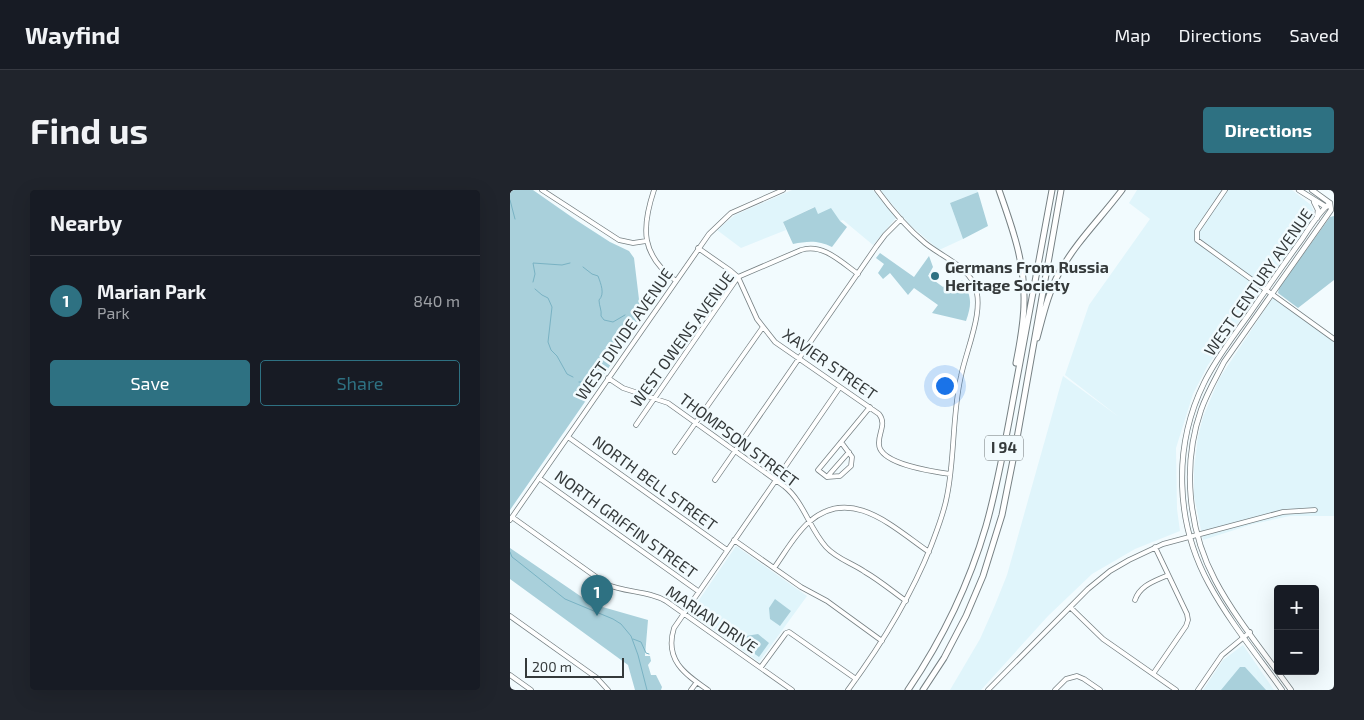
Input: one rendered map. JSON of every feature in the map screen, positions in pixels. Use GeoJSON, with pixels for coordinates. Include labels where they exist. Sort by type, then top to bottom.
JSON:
{"type":"FeatureCollection","features":[{"type":"Feature","properties":{"kind":"highway"},"geometry":{"type":"LineString","coordinates":[[999,190],[1019,252],[1024,302],[1000,467]]}},
{"type":"Feature","properties":{"kind":"highway","name":"I 94"},"geometry":{"type":"LineString","coordinates":[[908,690],[941,637],[966,582],[986,526],[1000,467],[1052,190]]}},
{"type":"Feature","properties":{"kind":"highway","name":"I 94"},"geometry":{"type":"LineString","coordinates":[[923,690],[944,658],[966,616],[993,546],[1006,497],[1061,190]]}},
{"type":"Feature","properties":{"kind":"highway"},"geometry":{"type":"LineString","coordinates":[[1030,365],[1050,294],[1058,274],[1080,240],[1122,190]]}},
{"type":"Feature","properties":{"kind":"main road"},"geometry":{"type":"LineString","coordinates":[[1299,190],[1331,208]]}},
{"type":"Feature","properties":{"kind":"main road"},"geometry":{"type":"LineString","coordinates":[[1312,190],[1331,208]]}},
{"type":"Feature","properties":{"kind":"main road"},"geometry":{"type":"LineString","coordinates":[[1305,194],[1317,205],[1316,220]]}},
{"type":"Feature","properties":{"kind":"main road","name":"WEST CENTURY AVENUE"},"geometry":{"type":"LineString","coordinates":[[1282,690],[1208,582],[1190,536],[1183,503],[1181,475],[1192,413],[1216,361],[1316,220],[1331,208]]}},
{"type":"Feature","properties":{"kind":"main road","name":"WEST CENTURY AVENUE"},"geometry":{"type":"LineString","coordinates":[[1291,690],[1216,581],[1205,558],[1197,535],[1191,500],[1191,451],[1198,417],[1224,362],[1331,208]]}},
{"type":"Feature","properties":{"kind":"street"},"geometry":{"type":"LineString","coordinates":[[542,190],[619,240],[633,243],[646,241]]}},
{"type":"Feature","properties":{"kind":"street"},"geometry":{"type":"LineString","coordinates":[[654,190],[646,220],[646,241],[652,257],[676,281]]}},
{"type":"Feature","properties":{"kind":"street","name":"WEST DIVIDE AVENUE"},"geometry":{"type":"LineString","coordinates":[[511,519],[712,230],[728,216],[783,190]]}},
{"type":"Feature","properties":{"kind":"street"},"geometry":{"type":"LineString","coordinates":[[848,690],[882,641],[906,601],[929,552],[944,508],[950,474],[960,380],[977,313],[977,292],[974,283],[966,273],[926,243],[902,220],[877,190]]}},
{"type":"Feature","properties":{"kind":"street"},"geometry":{"type":"LineString","coordinates":[[1225,190],[1198,230],[1196,236],[1198,241],[1334,339]]}},
{"type":"Feature","properties":{"kind":"street"},"geometry":{"type":"LineString","coordinates":[[715,480],[883,238],[902,220]]}},
{"type":"Feature","properties":{"kind":"street","name":"XAVIER STREET"},"geometry":{"type":"LineString","coordinates":[[698,248],[731,270],[738,277],[755,316],[776,342],[879,414],[882,419],[879,445],[884,453],[915,468],[950,474]]}},
{"type":"Feature","properties":{"kind":"street","name":"WEST OWENS AVENUE"},"geometry":{"type":"LineString","coordinates":[[636,425],[738,277],[801,250],[811,248],[825,251],[858,274]]}},
{"type":"Feature","properties":{"kind":"street"},"geometry":{"type":"LineString","coordinates":[[675,452],[762,327]]}},
{"type":"Feature","properties":{"kind":"street","name":"THOMPSON STREET"},"geometry":{"type":"LineString","coordinates":[[608,378],[623,388],[655,397],[671,404],[776,480],[792,493],[820,540],[835,555],[864,571],[906,601]]}},
{"type":"Feature","properties":{"kind":"street"},"geometry":{"type":"LineString","coordinates":[[708,690],[680,669],[672,651],[673,633],[698,591],[840,387]]}},
{"type":"Feature","properties":{"kind":"street"},"geometry":{"type":"LineString","coordinates":[[842,442],[853,460],[851,466],[844,475],[827,477],[818,470],[870,407]]}},
{"type":"Feature","properties":{"kind":"street","name":"NORTH BELL STREET"},"geometry":{"type":"LineString","coordinates":[[568,437],[727,550]]}},
{"type":"Feature","properties":{"kind":"street"},"geometry":{"type":"LineString","coordinates":[[827,477],[849,452]]}},
{"type":"Feature","properties":{"kind":"street","name":"NORTH GRIFFIN STREET"},"geometry":{"type":"LineString","coordinates":[[539,478],[698,591]]}},
{"type":"Feature","properties":{"kind":"street"},"geometry":{"type":"LineString","coordinates":[[774,568],[810,521],[836,508],[850,507],[880,517],[929,552]]}},
{"type":"Feature","properties":{"kind":"street"},"geometry":{"type":"LineString","coordinates":[[988,690],[1088,589],[1110,571],[1129,560],[1156,547],[1190,536],[1287,510],[1315,510]]}},
{"type":"Feature","properties":{"kind":"street","name":"MARIAN DRIVE"},"geometry":{"type":"LineString","coordinates":[[511,519],[606,584],[658,596],[684,612],[792,690]]}},
{"type":"Feature","properties":{"kind":"street","name":"NORTH BELL STREET"},"geometry":{"type":"LineString","coordinates":[[734,540],[804,589],[830,603],[882,641]]}},
{"type":"Feature","properties":{"kind":"street"},"geometry":{"type":"LineString","coordinates":[[1153,674],[1186,626],[1188,620],[1156,547]]}},
{"type":"Feature","properties":{"kind":"street"},"geometry":{"type":"LineString","coordinates":[[1134,600],[1144,587],[1168,575]]}},
{"type":"Feature","properties":{"kind":"street"},"geometry":{"type":"LineString","coordinates":[[1070,607],[1103,639],[1176,690]]}},
{"type":"Feature","properties":{"kind":"street"},"geometry":{"type":"LineString","coordinates":[[510,616],[597,678],[608,690]]}},
{"type":"Feature","properties":{"kind":"street"},"geometry":{"type":"LineString","coordinates":[[761,667],[786,633],[789,632],[856,679]]}},
{"type":"Feature","properties":{"kind":"street"},"geometry":{"type":"LineString","coordinates":[[1198,690],[1222,655],[1250,632]]}},
{"type":"Feature","properties":{"kind":"street"},"geometry":{"type":"LineString","coordinates":[[510,675],[531,690]]}},
{"type":"Feature","properties":{"kind":"street"},"geometry":{"type":"LineString","coordinates":[[1055,690],[1066,679],[1077,676],[1100,690]]}},
{"type":"Feature","properties":{"kind":"street"},"geometry":{"type":"LineString","coordinates":[[691,690],[697,682]]}},
{"type":"Feature","properties":{"kind":"shaded area"},"geometry":{"type":"Polygon","coordinates":[[[510,190],[533,190],[610,242],[629,251],[634,258],[641,321],[510,510],[510,190]]]}},
{"type":"Feature","properties":{"kind":"shaded area"},"geometry":{"type":"Polygon","coordinates":[[[792,190],[873,190],[896,218],[873,245],[843,220],[840,221],[818,214],[814,207],[783,222],[786,230],[741,248],[717,230],[735,215],[792,190]]]}},
{"type":"Feature","properties":{"kind":"shaded area"},"geometry":{"type":"Polygon","coordinates":[[[880,190],[977,190],[978,192],[950,203],[963,239],[939,250],[909,224],[880,190]]]}},
{"type":"Feature","properties":{"kind":"shaded area"},"geometry":{"type":"Polygon","coordinates":[[[1137,190],[1292,190],[1311,205],[1314,212],[1313,218],[1208,365],[1193,394],[1176,448],[1177,509],[1180,531],[1135,549],[1092,574],[1048,616],[981,690],[950,690],[980,639],[1007,575],[1063,376],[1119,417],[1065,375],[1089,305],[1150,219],[1129,203],[1137,190]]]}},
{"type":"Feature","properties":{"kind":"shaded area"},"geometry":{"type":"Polygon","coordinates":[[[978,192],[988,226],[963,239],[950,203],[978,192]]]}},
{"type":"Feature","properties":{"kind":"shaded area"},"geometry":{"type":"Polygon","coordinates":[[[815,207],[818,214],[831,208],[847,227],[832,247],[813,242],[793,244],[783,222],[815,207]]]}},
{"type":"Feature","properties":{"kind":"shaded area"},"geometry":{"type":"Polygon","coordinates":[[[1334,216],[1334,280],[1298,308],[1278,293],[1279,288],[1330,217],[1334,216]]]}},
{"type":"Feature","properties":{"kind":"shaded area"},"geometry":{"type":"Polygon","coordinates":[[[880,253],[914,277],[929,256],[933,267],[928,276],[943,287],[947,284],[954,288],[962,280],[970,300],[966,321],[932,313],[938,305],[914,288],[908,295],[890,273],[883,279],[878,273],[884,264],[876,258],[880,253]]]}},
{"type":"Feature","properties":{"kind":"shaded area"},"geometry":{"type":"Polygon","coordinates":[[[1273,297],[1334,340],[1334,516],[1290,516],[1253,524],[1203,540],[1194,496],[1194,469],[1198,437],[1203,417],[1219,379],[1273,297]]]}},
{"type":"Feature","properties":{"kind":"shaded area"},"geometry":{"type":"Polygon","coordinates":[[[736,546],[807,596],[759,662],[690,613],[736,546]]]}},
{"type":"Feature","properties":{"kind":"shaded area"},"geometry":{"type":"Polygon","coordinates":[[[510,548],[592,604],[648,620],[645,656],[650,656],[651,661],[648,665],[651,675],[656,675],[662,687],[661,690],[635,690],[628,665],[510,579],[510,548]]]}},
{"type":"Feature","properties":{"kind":"shaded area"},"geometry":{"type":"Polygon","coordinates":[[[775,599],[791,611],[780,626],[770,619],[769,608],[775,599]]]}},
{"type":"Feature","properties":{"kind":"shaded area"},"geometry":{"type":"Polygon","coordinates":[[[758,634],[769,643],[759,657],[741,644],[746,636],[758,634]]]}},
{"type":"Feature","properties":{"kind":"shaded area"},"geometry":{"type":"Polygon","coordinates":[[[1243,645],[1274,690],[1203,690],[1223,660],[1243,645]]]}},
{"type":"Feature","properties":{"kind":"shaded area"},"geometry":{"type":"Polygon","coordinates":[[[1240,667],[1245,667],[1266,690],[1221,690],[1240,667]]]}},
{"type":"Feature","properties":{"kind":"waterway"},"geometry":{"type":"LineString","coordinates":[[510,200],[515,219]]}},
{"type":"Feature","properties":{"kind":"waterway"},"geometry":{"type":"LineString","coordinates":[[533,282],[535,274],[533,263],[562,265],[570,263]]}},
{"type":"Feature","properties":{"kind":"waterway"},"geometry":{"type":"LineString","coordinates":[[583,267],[598,276],[602,292],[599,300],[601,316],[604,320],[613,322],[625,315]]}},
{"type":"Feature","properties":{"kind":"waterway"},"geometry":{"type":"LineString","coordinates":[[535,289],[548,298],[552,307],[548,342],[551,350],[557,356],[567,374],[573,377]]}},
{"type":"Feature","properties":{"kind":"waterway"},"geometry":{"type":"LineString","coordinates":[[579,382],[596,382]]}},
{"type":"Feature","properties":{"kind":"waterway"},"geometry":{"type":"LineString","coordinates":[[510,552],[512,557],[565,599],[621,624],[631,636],[647,690]]}},
{"type":"Feature","properties":{"kind":"waterway"},"geometry":{"type":"LineString","coordinates":[[633,639],[641,642],[646,653],[649,654]]}},
{"type":"Feature","properties":{"kind":"place","name":"Germans From Russia Heritage Society"},"geometry":{"type":"Point","coordinates":[935,276]}},
{"type":"Feature","properties":{"kind":"place","name":"Marian Park"},"geometry":{"type":"Point","coordinates":[597,616]}}]}
